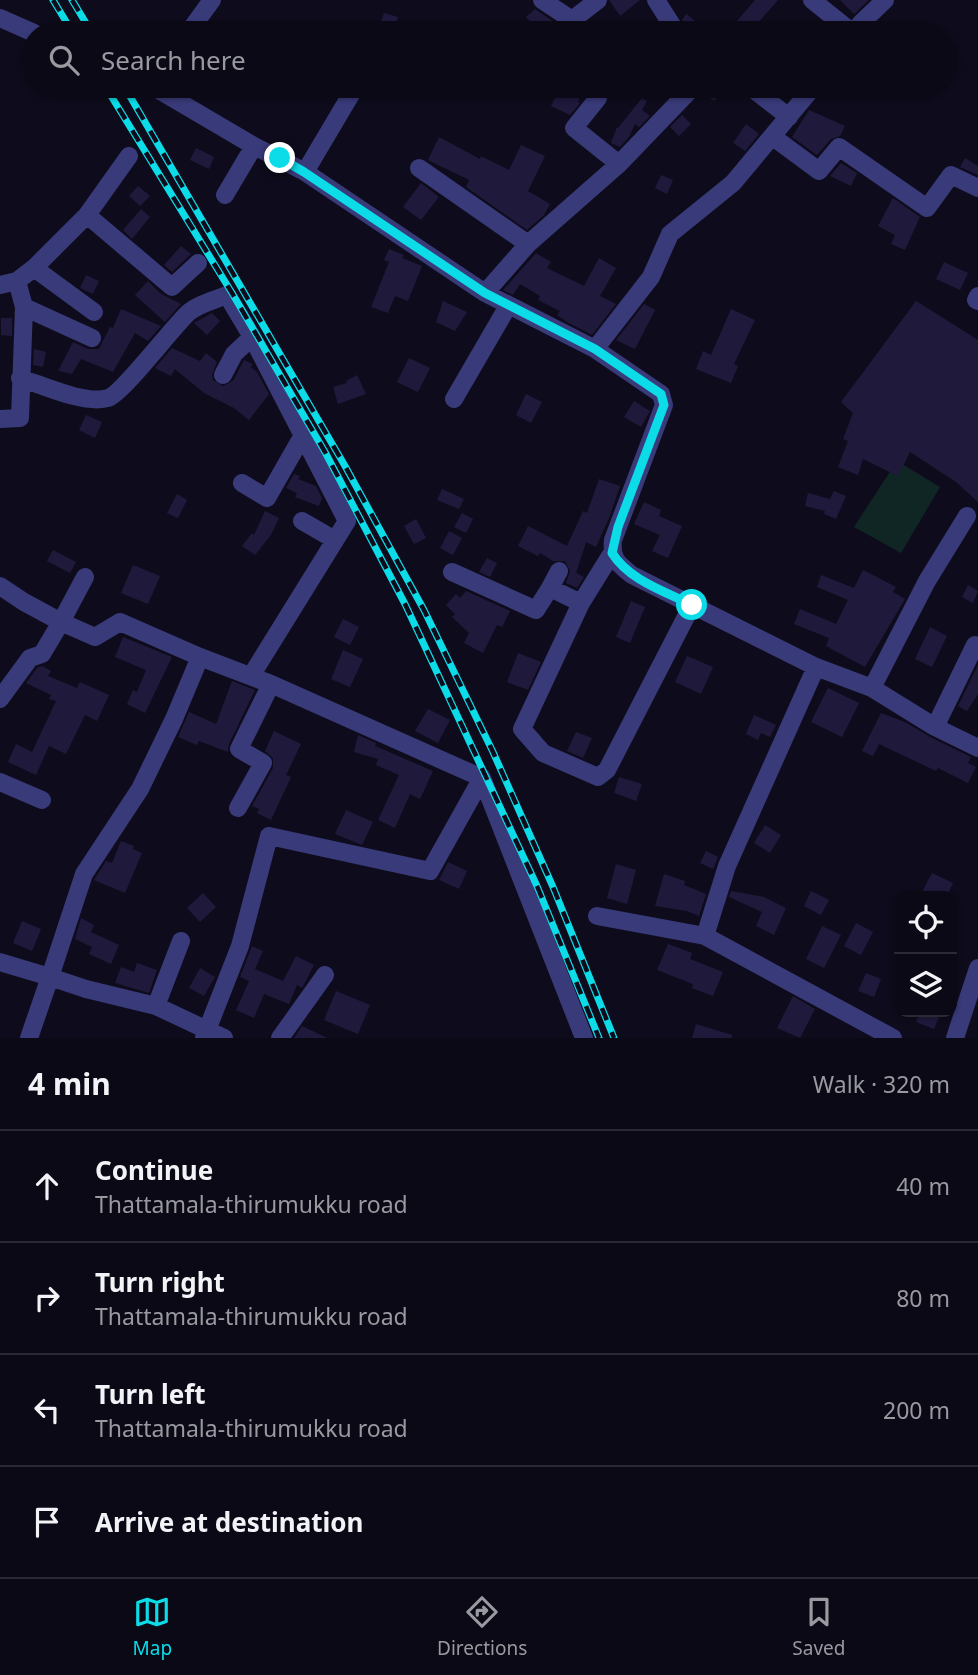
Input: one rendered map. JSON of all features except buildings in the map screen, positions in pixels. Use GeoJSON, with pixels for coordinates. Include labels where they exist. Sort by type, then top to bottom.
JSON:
{"type":"FeatureCollection","features":[{"type":"Feature","properties":{"kind":"street"},"geometry":{"type":"LineString","coordinates":[[197,21],[212,0]]}},
{"type":"Feature","properties":{"kind":"street"},"geometry":{"type":"LineString","coordinates":[[542,0],[563,21]]}},
{"type":"Feature","properties":{"kind":"street"},"geometry":{"type":"LineString","coordinates":[[574,21],[598,0]]}},
{"type":"Feature","properties":{"kind":"street"},"geometry":{"type":"LineString","coordinates":[[656,0],[669,21]]}},
{"type":"Feature","properties":{"kind":"street"},"geometry":{"type":"LineString","coordinates":[[812,0],[838,21]]}},
{"type":"Feature","properties":{"kind":"street"},"geometry":{"type":"LineString","coordinates":[[863,21],[885,0]]}},
{"type":"Feature","properties":{"kind":"street"},"geometry":{"type":"LineString","coordinates":[[0,18],[21,27]]}},
{"type":"Feature","properties":{"kind":"street"},"geometry":{"type":"LineString","coordinates":[[172,98],[304,172],[485,293],[595,349],[661,394],[664,405],[618,527],[612,553],[581,603],[522,729],[543,753],[598,777],[607,769],[692,605]]}},
{"type":"Feature","properties":{"kind":"street"},"geometry":{"type":"LineString","coordinates":[[304,172],[349,98]]}},
{"type":"Feature","properties":{"kind":"street"},"geometry":{"type":"LineString","coordinates":[[596,98],[573,128],[619,164]]}},
{"type":"Feature","properties":{"kind":"street"},"geometry":{"type":"LineString","coordinates":[[485,293],[528,244],[619,164],[682,98]]}},
{"type":"Feature","properties":{"kind":"street"},"geometry":{"type":"LineString","coordinates":[[764,98],[789,117]]}},
{"type":"Feature","properties":{"kind":"street"},"geometry":{"type":"LineString","coordinates":[[595,349],[651,277],[670,234],[733,183],[804,98]]}},
{"type":"Feature","properties":{"kind":"street"},"geometry":{"type":"LineString","coordinates":[[773,137],[818,171],[839,147],[927,208],[951,175],[978,188]]}},
{"type":"Feature","properties":{"kind":"street"},"geometry":{"type":"LineString","coordinates":[[225,195],[254,146]]}},
{"type":"Feature","properties":{"kind":"street"},"geometry":{"type":"LineString","coordinates":[[92,338],[24,307],[8,283],[34,268],[87,215],[129,156]]}},
{"type":"Feature","properties":{"kind":"street"},"geometry":{"type":"LineString","coordinates":[[419,168],[528,244]]}},
{"type":"Feature","properties":{"kind":"street"},"geometry":{"type":"LineString","coordinates":[[87,215],[172,287],[198,263]]}},
{"type":"Feature","properties":{"kind":"street"},"geometry":{"type":"LineString","coordinates":[[34,268],[94,312]]}},
{"type":"Feature","properties":{"kind":"street"},"geometry":{"type":"LineString","coordinates":[[20,378],[74,395],[94,399],[110,398],[124,386],[161,340],[190,311],[227,295],[252,337],[347,521],[251,676]]}},
{"type":"Feature","properties":{"kind":"street"},"geometry":{"type":"LineString","coordinates":[[978,296],[978,301]]}},
{"type":"Feature","properties":{"kind":"street"},"geometry":{"type":"LineString","coordinates":[[454,399],[508,306]]}},
{"type":"Feature","properties":{"kind":"street"},"geometry":{"type":"LineString","coordinates":[[0,419],[20,418],[24,307]]}},
{"type":"Feature","properties":{"kind":"street"},"geometry":{"type":"LineString","coordinates":[[223,375],[234,354],[252,337]]}},
{"type":"Feature","properties":{"kind":"street"},"geometry":{"type":"LineString","coordinates":[[242,483],[267,498],[303,435]]}},
{"type":"Feature","properties":{"kind":"street"},"geometry":{"type":"LineString","coordinates":[[872,688],[927,581],[967,516]]}},
{"type":"Feature","properties":{"kind":"street"},"geometry":{"type":"LineString","coordinates":[[302,521],[335,540]]}},
{"type":"Feature","properties":{"kind":"street"},"geometry":{"type":"LineString","coordinates":[[612,553],[619,565],[632,575],[816,667],[872,688],[935,727],[978,748]]}},
{"type":"Feature","properties":{"kind":"street"},"geometry":{"type":"LineString","coordinates":[[452,572],[536,610],[559,571]]}},
{"type":"Feature","properties":{"kind":"street"},"geometry":{"type":"LineString","coordinates":[[0,699],[30,658],[42,654],[85,577]]}},
{"type":"Feature","properties":{"kind":"street"},"geometry":{"type":"LineString","coordinates":[[0,586],[61,622],[95,637],[120,622],[271,684],[482,778],[584,1038]]}},
{"type":"Feature","properties":{"kind":"street"},"geometry":{"type":"LineString","coordinates":[[550,587],[581,603]]}},
{"type":"Feature","properties":{"kind":"street"},"geometry":{"type":"LineString","coordinates":[[935,727],[975,645]]}},
{"type":"Feature","properties":{"kind":"street"},"geometry":{"type":"LineString","coordinates":[[29,1038],[84,874],[140,789],[200,657]]}},
{"type":"Feature","properties":{"kind":"street"},"geometry":{"type":"LineString","coordinates":[[705,936],[727,866],[816,667]]}},
{"type":"Feature","properties":{"kind":"street"},"geometry":{"type":"LineString","coordinates":[[238,808],[263,763],[239,749],[271,684]]}},
{"type":"Feature","properties":{"kind":"street"},"geometry":{"type":"LineString","coordinates":[[206,1034],[240,946],[269,836],[430,871],[482,778]]}},
{"type":"Feature","properties":{"kind":"street"},"geometry":{"type":"LineString","coordinates":[[0,782],[42,800]]}},
{"type":"Feature","properties":{"kind":"street"},"geometry":{"type":"LineString","coordinates":[[597,916],[705,936],[893,1038]]}},
{"type":"Feature","properties":{"kind":"street"},"geometry":{"type":"LineString","coordinates":[[156,1006],[181,941]]}},
{"type":"Feature","properties":{"kind":"street"},"geometry":{"type":"LineString","coordinates":[[0,962],[86,989],[156,1006],[206,1034],[224,1038]]}},
{"type":"Feature","properties":{"kind":"street"},"geometry":{"type":"LineString","coordinates":[[955,1038],[972,1003],[978,968]]}},
{"type":"Feature","properties":{"kind":"street"},"geometry":{"type":"LineString","coordinates":[[280,1038],[325,975]]}},
{"type":"Feature","properties":{"kind":"green space"},"geometry":{"type":"Polygon","coordinates":[[[897,461],[940,487],[901,553],[854,527],[897,461]]]}},
{"type":"Feature","properties":{"kind":"railway"},"geometry":{"type":"LineString","coordinates":[[53,0],[66,21]]}},
{"type":"Feature","properties":{"kind":"railway"},"geometry":{"type":"LineString","coordinates":[[72,0],[85,21]]}},
{"type":"Feature","properties":{"kind":"railway"},"geometry":{"type":"LineString","coordinates":[[112,98],[232,293],[325,452],[405,604],[537,886],[599,1038]]}},
{"type":"Feature","properties":{"kind":"railway"},"geometry":{"type":"LineString","coordinates":[[131,98],[345,466],[424,610],[493,752],[553,887],[614,1038]]}},
{"type":"Feature","properties":{"kind":"route"},"geometry":{"type":"LineString","coordinates":[[280,158],[485,293],[595,349],[661,394],[664,405],[613,540],[612,553],[619,565],[632,575],[692,605]]}}]}
